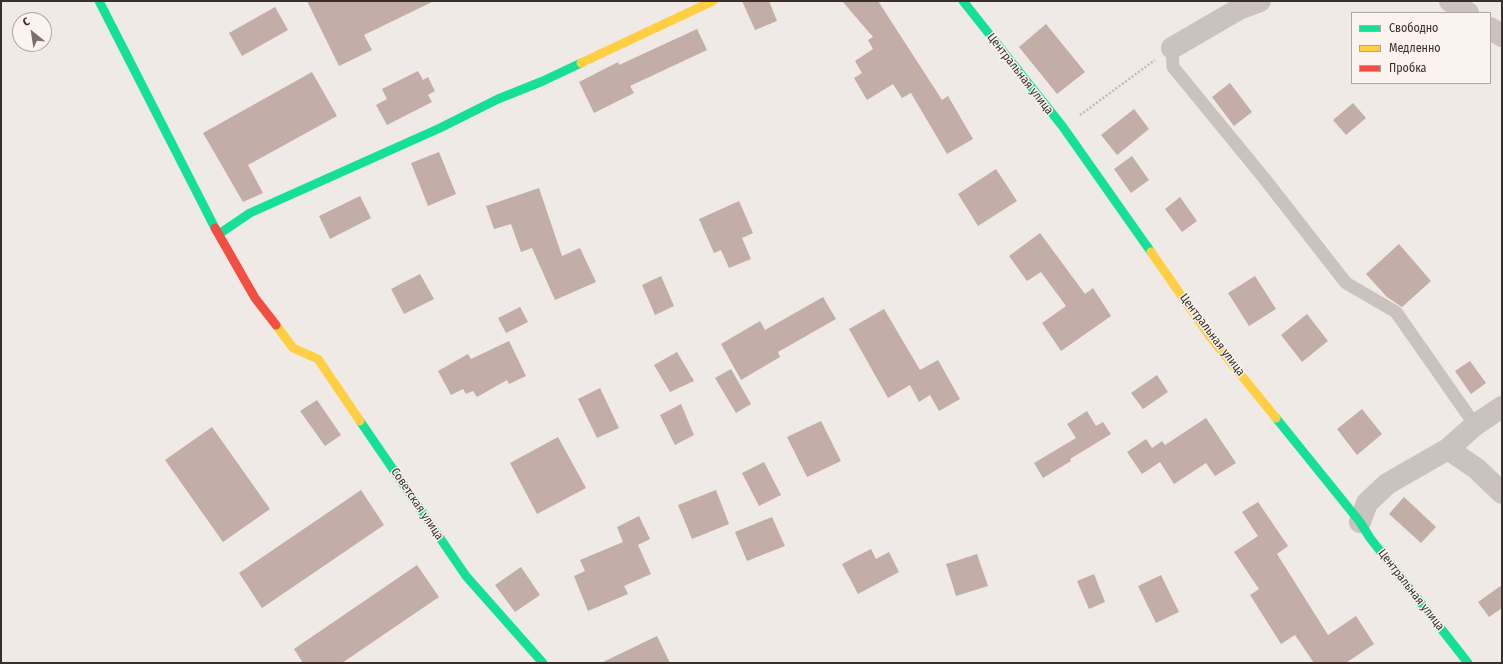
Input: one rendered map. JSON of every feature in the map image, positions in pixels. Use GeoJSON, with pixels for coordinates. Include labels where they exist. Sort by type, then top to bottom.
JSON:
{"type":"FeatureCollection","features":[{"type":"Feature","properties":{"kind":"street"},"geometry":{"type":"LineString","coordinates":[[99,1],[219,234],[250,213],[289,194],[440,128],[498,99],[542,81],[713,1]]}},
{"type":"Feature","properties":{"kind":"street","name":"Центральная улица"},"geometry":{"type":"LineString","coordinates":[[963,1],[1063,127],[1211,338],[1360,522],[1370,538],[1468,663]]}},
{"type":"Feature","properties":{"kind":"street"},"geometry":{"type":"LineString","coordinates":[[1172,48],[1239,9],[1260,1]]}},
{"type":"Feature","properties":{"kind":"street"},"geometry":{"type":"LineString","coordinates":[[1450,1],[1466,12]]}},
{"type":"Feature","properties":{"kind":"street"},"geometry":{"type":"LineString","coordinates":[[1491,29],[1502,36]]}},
{"type":"Feature","properties":{"kind":"street","name":"Советская улица"},"geometry":{"type":"LineString","coordinates":[[219,234],[255,298],[293,348],[318,359],[466,576],[544,663]]}},
{"type":"Feature","properties":{"kind":"street"},"geometry":{"type":"LineString","coordinates":[[1360,522],[1367,503],[1387,484],[1448,449],[1475,425],[1502,407]]}},
{"type":"Feature","properties":{"kind":"street"},"geometry":{"type":"LineString","coordinates":[[1448,449],[1477,469],[1502,493]]}},
{"type":"Feature","properties":{"kind":"lane"},"geometry":{"type":"LineString","coordinates":[[1172,48],[1172,67],[1264,178],[1346,283],[1396,312],[1475,425]]}},
{"type":"Feature","properties":{"kind":"path"},"geometry":{"type":"LineString","coordinates":[[1063,127],[1172,48]]}},
{"type":"Feature","properties":{"kind":"building"},"geometry":{"type":"Polygon","coordinates":[[[307,1],[434,1],[364,35],[372,50],[339,66],[307,1]]]}},
{"type":"Feature","properties":{"kind":"building"},"geometry":{"type":"Polygon","coordinates":[[[742,1],[769,1],[777,21],[755,30],[742,1]]]}},
{"type":"Feature","properties":{"kind":"building"},"geometry":{"type":"Polygon","coordinates":[[[842,1],[878,1],[942,100],[948,96],[973,139],[947,154],[911,93],[902,98],[893,84],[867,100],[854,78],[862,73],[855,61],[873,49],[868,40],[873,37],[842,1]]]}},
{"type":"Feature","properties":{"kind":"building"},"geometry":{"type":"Polygon","coordinates":[[[275,7],[288,30],[242,56],[229,33],[275,7]]]}},
{"type":"Feature","properties":{"kind":"building"},"geometry":{"type":"Polygon","coordinates":[[[1046,24],[1085,72],[1057,94],[1019,47],[1046,24]]]}},
{"type":"Feature","properties":{"kind":"building"},"geometry":{"type":"Polygon","coordinates":[[[697,29],[707,50],[630,86],[634,93],[594,113],[579,82],[618,62],[619,65],[697,29]]]}},
{"type":"Feature","properties":{"kind":"building"},"geometry":{"type":"Polygon","coordinates":[[[418,71],[423,80],[428,77],[435,91],[428,95],[432,102],[387,125],[376,105],[387,99],[382,89],[418,71]]]}},
{"type":"Feature","properties":{"kind":"building"},"geometry":{"type":"Polygon","coordinates":[[[312,72],[337,116],[248,165],[263,193],[243,202],[203,133],[312,72]]]}},
{"type":"Feature","properties":{"kind":"building"},"geometry":{"type":"Polygon","coordinates":[[[1230,83],[1252,112],[1234,126],[1212,97],[1230,83]]]}},
{"type":"Feature","properties":{"kind":"building"},"geometry":{"type":"Polygon","coordinates":[[[1353,103],[1366,118],[1346,135],[1333,120],[1353,103]]]}},
{"type":"Feature","properties":{"kind":"building"},"geometry":{"type":"Polygon","coordinates":[[[1134,109],[1149,129],[1117,155],[1101,135],[1134,109]]]}},
{"type":"Feature","properties":{"kind":"building"},"geometry":{"type":"Polygon","coordinates":[[[439,152],[456,194],[428,206],[411,163],[439,152]]]}},
{"type":"Feature","properties":{"kind":"building"},"geometry":{"type":"Polygon","coordinates":[[[1132,156],[1149,180],[1131,193],[1114,169],[1132,156]]]}},
{"type":"Feature","properties":{"kind":"building"},"geometry":{"type":"Polygon","coordinates":[[[996,169],[1017,201],[978,226],[958,194],[996,169]]]}},
{"type":"Feature","properties":{"kind":"building"},"geometry":{"type":"Polygon","coordinates":[[[539,188],[562,256],[580,248],[596,282],[555,300],[532,248],[521,252],[511,224],[494,229],[486,206],[539,188]]]}},
{"type":"Feature","properties":{"kind":"building"},"geometry":{"type":"Polygon","coordinates":[[[360,196],[371,218],[330,239],[319,216],[360,196]]]}},
{"type":"Feature","properties":{"kind":"building"},"geometry":{"type":"Polygon","coordinates":[[[1180,197],[1197,221],[1182,232],[1165,209],[1180,197]]]}},
{"type":"Feature","properties":{"kind":"building"},"geometry":{"type":"Polygon","coordinates":[[[739,201],[753,233],[742,238],[751,259],[729,268],[721,250],[714,253],[699,219],[739,201]]]}},
{"type":"Feature","properties":{"kind":"building"},"geometry":{"type":"Polygon","coordinates":[[[1040,233],[1085,294],[1093,288],[1111,316],[1061,351],[1042,323],[1066,306],[1041,272],[1027,281],[1009,256],[1040,233]]]}},
{"type":"Feature","properties":{"kind":"building"},"geometry":{"type":"Polygon","coordinates":[[[1399,244],[1431,281],[1402,307],[1387,297],[1366,274],[1399,244]]]}},
{"type":"Feature","properties":{"kind":"building"},"geometry":{"type":"Polygon","coordinates":[[[420,274],[434,299],[404,314],[391,289],[420,274]]]}},
{"type":"Feature","properties":{"kind":"building"},"geometry":{"type":"Polygon","coordinates":[[[661,276],[674,306],[655,315],[642,285],[661,276]]]}},
{"type":"Feature","properties":{"kind":"building"},"geometry":{"type":"Polygon","coordinates":[[[1255,276],[1276,309],[1249,326],[1228,293],[1255,276]]]}},
{"type":"Feature","properties":{"kind":"building"},"geometry":{"type":"Polygon","coordinates":[[[823,297],[836,319],[778,352],[780,357],[741,380],[721,344],[760,321],[765,330],[823,297]]]}},
{"type":"Feature","properties":{"kind":"building"},"geometry":{"type":"Polygon","coordinates":[[[520,307],[528,322],[506,333],[498,318],[520,307]]]}},
{"type":"Feature","properties":{"kind":"building"},"geometry":{"type":"Polygon","coordinates":[[[884,309],[920,370],[938,360],[960,399],[939,411],[930,395],[919,402],[910,385],[888,398],[849,329],[884,309]]]}},
{"type":"Feature","properties":{"kind":"building"},"geometry":{"type":"Polygon","coordinates":[[[1307,314],[1328,341],[1302,362],[1281,335],[1307,314]]]}},
{"type":"Feature","properties":{"kind":"building"},"geometry":{"type":"Polygon","coordinates":[[[509,341],[526,376],[509,384],[507,380],[477,397],[473,391],[466,394],[463,389],[451,395],[438,371],[468,354],[471,359],[509,341]]]}},
{"type":"Feature","properties":{"kind":"building"},"geometry":{"type":"Polygon","coordinates":[[[677,352],[694,381],[670,392],[654,365],[677,352]]]}},
{"type":"Feature","properties":{"kind":"building"},"geometry":{"type":"Polygon","coordinates":[[[1470,361],[1486,383],[1471,394],[1455,371],[1470,361]]]}},
{"type":"Feature","properties":{"kind":"building"},"geometry":{"type":"Polygon","coordinates":[[[731,369],[751,404],[736,413],[715,378],[731,369]]]}},
{"type":"Feature","properties":{"kind":"building"},"geometry":{"type":"Polygon","coordinates":[[[1157,375],[1168,392],[1143,409],[1131,393],[1157,375]]]}},
{"type":"Feature","properties":{"kind":"building"},"geometry":{"type":"Polygon","coordinates":[[[600,388],[619,428],[597,438],[578,399],[600,388]]]}},
{"type":"Feature","properties":{"kind":"building"},"geometry":{"type":"Polygon","coordinates":[[[317,400],[341,435],[325,446],[300,411],[317,400]]]}},
{"type":"Feature","properties":{"kind":"building"},"geometry":{"type":"Polygon","coordinates":[[[681,404],[694,435],[675,445],[660,415],[681,404]]]}},
{"type":"Feature","properties":{"kind":"building"},"geometry":{"type":"Polygon","coordinates":[[[1362,409],[1382,434],[1357,455],[1337,429],[1362,409]]]}},
{"type":"Feature","properties":{"kind":"building"},"geometry":{"type":"Polygon","coordinates":[[[1087,411],[1096,426],[1103,422],[1111,434],[1070,459],[1071,461],[1043,478],[1034,463],[1076,438],[1067,424],[1087,411]]]}},
{"type":"Feature","properties":{"kind":"building"},"geometry":{"type":"Polygon","coordinates":[[[1206,418],[1236,463],[1215,476],[1206,463],[1174,484],[1160,462],[1142,474],[1127,452],[1146,439],[1152,448],[1162,441],[1165,445],[1206,418]]]}},
{"type":"Feature","properties":{"kind":"building"},"geometry":{"type":"Polygon","coordinates":[[[821,421],[841,461],[807,477],[787,437],[821,421]]]}},
{"type":"Feature","properties":{"kind":"building"},"geometry":{"type":"Polygon","coordinates":[[[212,427],[270,509],[223,542],[165,460],[212,427]]]}},
{"type":"Feature","properties":{"kind":"building"},"geometry":{"type":"Polygon","coordinates":[[[558,437],[586,488],[537,514],[510,463],[558,437]]]}},
{"type":"Feature","properties":{"kind":"building"},"geometry":{"type":"Polygon","coordinates":[[[764,462],[781,495],[759,506],[742,473],[764,462]]]}},
{"type":"Feature","properties":{"kind":"building"},"geometry":{"type":"Polygon","coordinates":[[[361,490],[384,525],[262,608],[239,573],[361,490]]]}},
{"type":"Feature","properties":{"kind":"building"},"geometry":{"type":"Polygon","coordinates":[[[716,490],[729,524],[692,539],[678,505],[716,490]]]}},
{"type":"Feature","properties":{"kind":"building"},"geometry":{"type":"Polygon","coordinates":[[[1404,497],[1436,527],[1421,543],[1389,514],[1404,497]]]}},
{"type":"Feature","properties":{"kind":"building"},"geometry":{"type":"Polygon","coordinates":[[[1258,502],[1288,546],[1277,554],[1328,635],[1356,616],[1374,644],[1346,663],[1314,663],[1295,635],[1281,644],[1250,595],[1259,589],[1234,552],[1258,536],[1242,512],[1258,502]]]}},
{"type":"Feature","properties":{"kind":"building"},"geometry":{"type":"Polygon","coordinates":[[[639,516],[650,539],[638,545],[651,574],[624,586],[628,594],[588,611],[574,576],[585,571],[580,560],[623,542],[617,527],[639,516]]]}},
{"type":"Feature","properties":{"kind":"building"},"geometry":{"type":"Polygon","coordinates":[[[772,517],[785,546],[747,561],[735,532],[772,517]]]}},
{"type":"Feature","properties":{"kind":"building"},"geometry":{"type":"Polygon","coordinates":[[[871,549],[876,559],[889,552],[899,572],[858,594],[842,564],[871,549]]]}},
{"type":"Feature","properties":{"kind":"building"},"geometry":{"type":"Polygon","coordinates":[[[977,554],[988,586],[956,596],[946,564],[977,554]]]}},
{"type":"Feature","properties":{"kind":"building"},"geometry":{"type":"Polygon","coordinates":[[[417,565],[439,597],[342,663],[303,663],[294,649],[417,565]]]}},
{"type":"Feature","properties":{"kind":"building"},"geometry":{"type":"Polygon","coordinates":[[[521,567],[540,595],[515,612],[495,585],[521,567]]]}},
{"type":"Feature","properties":{"kind":"building"},"geometry":{"type":"Polygon","coordinates":[[[1094,574],[1105,602],[1089,609],[1077,581],[1094,574]]]}},
{"type":"Feature","properties":{"kind":"building"},"geometry":{"type":"Polygon","coordinates":[[[1161,575],[1179,612],[1156,623],[1138,586],[1161,575]]]}},
{"type":"Feature","properties":{"kind":"building"},"geometry":{"type":"Polygon","coordinates":[[[1502,585],[1502,608],[1489,617],[1478,602],[1502,585]]]}},
{"type":"Feature","properties":{"kind":"building"},"geometry":{"type":"Polygon","coordinates":[[[657,636],[670,663],[601,663],[657,636]]]}},
{"type":"Feature","properties":{"kind":"traffic: fast"},"geometry":{"type":"LineString","coordinates":[[99,1],[215,228]]}},
{"type":"Feature","properties":{"kind":"traffic: fast"},"geometry":{"type":"LineString","coordinates":[[963,1],[1063,127],[1151,252]]}},
{"type":"Feature","properties":{"kind":"traffic: fast"},"geometry":{"type":"LineString","coordinates":[[219,234],[250,213],[440,128],[498,99],[543,81],[581,63]]}},
{"type":"Feature","properties":{"kind":"traffic: fast"},"geometry":{"type":"LineString","coordinates":[[1276,418],[1360,522],[1370,538],[1468,663]]}},
{"type":"Feature","properties":{"kind":"traffic: fast"},"geometry":{"type":"LineString","coordinates":[[360,421],[466,576],[543,663]]}},
{"type":"Feature","properties":{"kind":"traffic: slow"},"geometry":{"type":"LineString","coordinates":[[581,63],[713,1]]}},
{"type":"Feature","properties":{"kind":"traffic: slow"},"geometry":{"type":"LineString","coordinates":[[1151,252],[1211,338],[1276,418]]}},
{"type":"Feature","properties":{"kind":"traffic: slow"},"geometry":{"type":"LineString","coordinates":[[276,325],[293,348],[318,359],[360,421]]}},
{"type":"Feature","properties":{"kind":"traffic: jam"},"geometry":{"type":"LineString","coordinates":[[215,228],[255,298],[276,325]]}}]}
